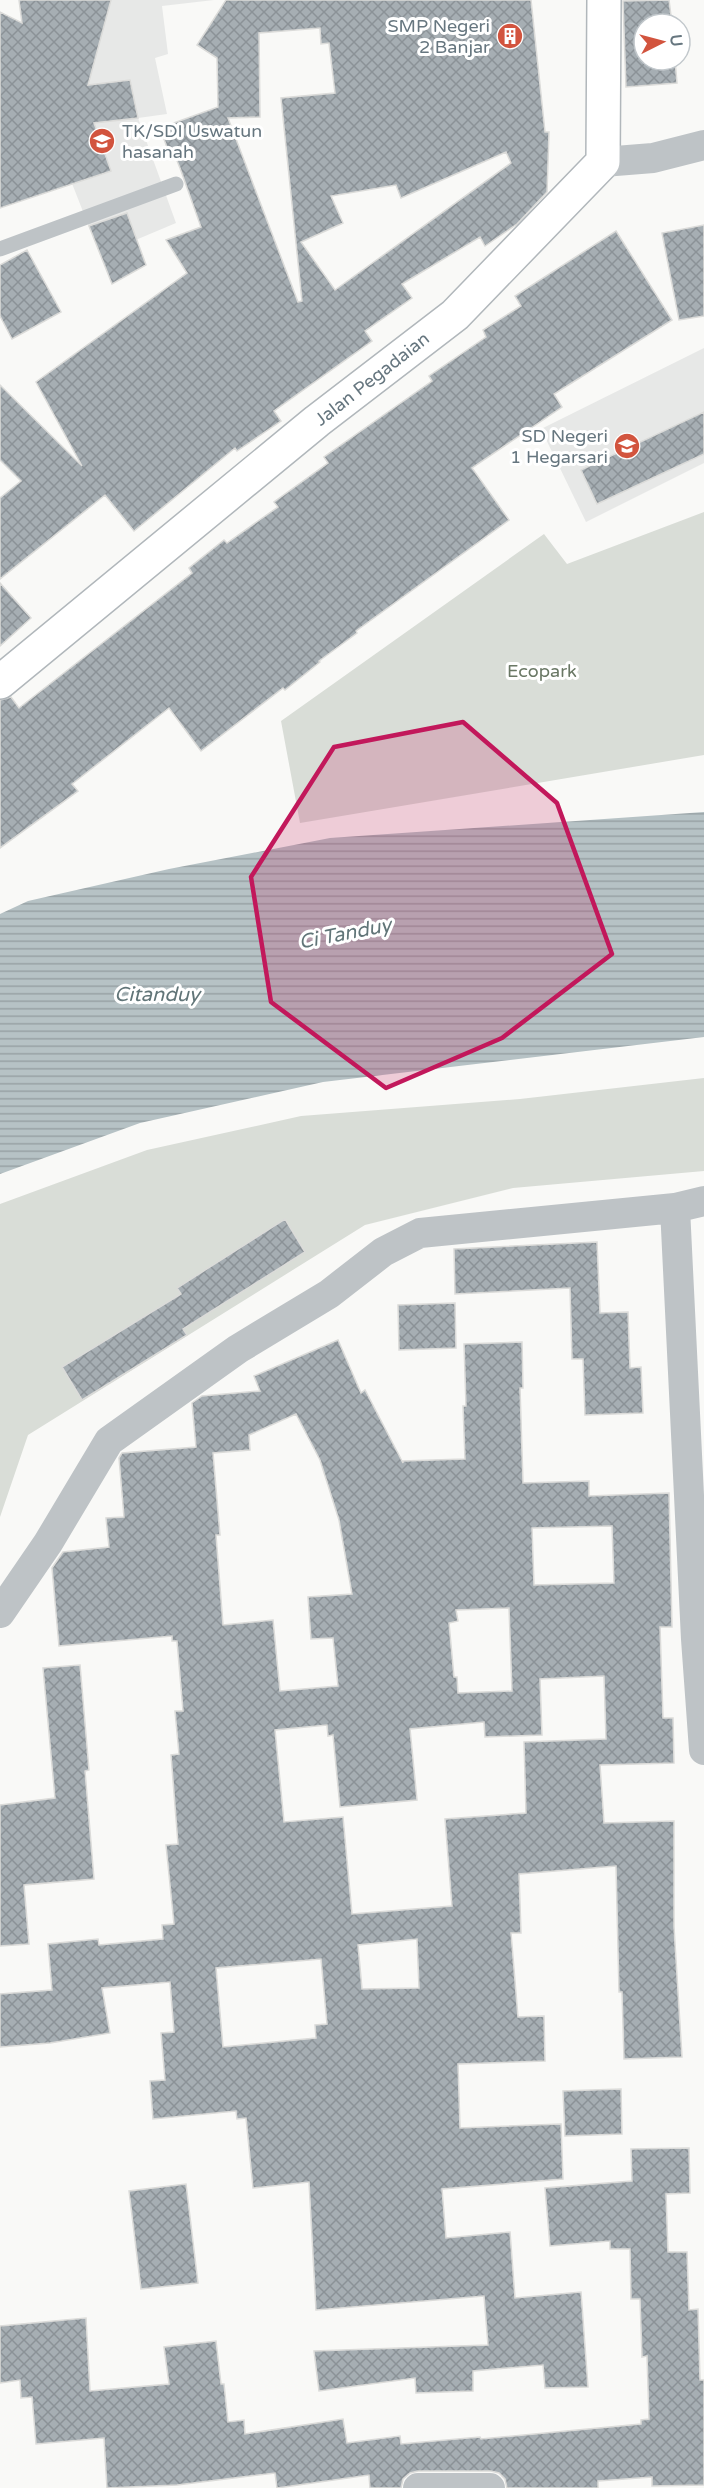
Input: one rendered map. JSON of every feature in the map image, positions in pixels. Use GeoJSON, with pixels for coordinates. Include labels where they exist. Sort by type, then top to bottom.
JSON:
{"type":"FeatureCollection","features":[{"type":"Feature","properties":{"kind":"street"},"geometry":{"type":"LineString","coordinates":[[604,0],[603,162],[653,158],[704,145]]}},
{"type":"Feature","properties":{"kind":"street","name":"Jalan Pegadaian"},"geometry":{"type":"LineString","coordinates":[[0,682],[317,421],[455,315],[603,162]]}},
{"type":"Feature","properties":{"kind":"street"},"geometry":{"type":"LineString","coordinates":[[0,1613],[48,1543],[109,1441],[238,1349],[329,1294],[383,1252],[420,1233],[675,1208],[704,1201]]}},
{"type":"Feature","properties":{"kind":"street"},"geometry":{"type":"LineString","coordinates":[[675,1208],[696,1639],[704,1750]]}},
{"type":"Feature","properties":{"kind":"street"},"geometry":{"type":"LineString","coordinates":[[418,2488],[490,2488]]}},
{"type":"Feature","properties":{"kind":"lane"},"geometry":{"type":"LineString","coordinates":[[0,249],[176,184]]}},
{"type":"Feature","properties":{"kind":"highlighted area"},"geometry":{"type":"Polygon","coordinates":[[[463,722],[557,803],[612,954],[502,1038],[386,1088],[271,1002],[251,877],[334,747],[463,722]]]}},
{"type":"Feature","properties":{"kind":"shaded area","name":"TK/SDI Uswatun hasanah"},"geometry":{"type":"Polygon","coordinates":[[[19,0],[214,0],[162,6],[168,54],[155,58],[167,114],[138,118],[176,223],[100,255],[64,163],[22,23],[19,0]]]}},
{"type":"Feature","properties":{"kind":"shaded area","name":"SD Negeri 1 Hegarsari"},"geometry":{"type":"Polygon","coordinates":[[[704,348],[704,463],[586,522],[541,429],[704,348]]]}},
{"type":"Feature","properties":{"kind":"green space","name":"Ecopark"},"geometry":{"type":"Polygon","coordinates":[[[704,512],[704,755],[300,823],[281,721],[544,534],[567,564],[704,512]]]}},
{"type":"Feature","properties":{"kind":"green space"},"geometry":{"type":"Polygon","coordinates":[[[704,1078],[704,1171],[513,1188],[365,1225],[28,1435],[0,1517],[0,1204],[147,1150],[301,1116],[520,1099],[704,1078]]]}},
{"type":"Feature","properties":{"kind":"water","name":"Citanduy"},"geometry":{"type":"Polygon","coordinates":[[[704,812],[704,1037],[323,1082],[140,1123],[0,1174],[0,914],[28,901],[169,869],[330,838],[704,812]]]}},
{"type":"Feature","properties":{"kind":"building"},"geometry":{"type":"Polygon","coordinates":[[[19,0],[111,0],[88,85],[130,80],[138,118],[94,123],[111,171],[0,208],[0,12],[22,23],[19,0]]]}},
{"type":"Feature","properties":{"kind":"building"},"geometry":{"type":"Polygon","coordinates":[[[226,0],[531,0],[545,132],[549,132],[547,192],[517,224],[485,246],[480,237],[402,284],[412,298],[365,331],[372,341],[274,411],[281,421],[237,451],[235,448],[134,531],[105,495],[0,579],[0,498],[21,481],[0,460],[0,385],[82,466],[36,382],[187,273],[166,240],[201,227],[173,151],[169,153],[160,128],[218,107],[217,58],[197,45],[226,0]],[[320,28],[259,33],[260,117],[228,118],[298,302],[302,301],[281,98],[335,93],[329,43],[321,44],[320,28]],[[506,152],[401,198],[396,185],[331,196],[343,223],[301,242],[335,290],[511,163],[506,152]]]}},
{"type":"Feature","properties":{"kind":"building"},"geometry":{"type":"Polygon","coordinates":[[[669,0],[670,12],[632,12],[632,72],[676,72],[677,83],[626,87],[623,1],[669,0]]]}},
{"type":"Feature","properties":{"kind":"building"},"geometry":{"type":"Polygon","coordinates":[[[127,213],[146,265],[112,284],[89,226],[127,213]]]}},
{"type":"Feature","properties":{"kind":"building"},"geometry":{"type":"Polygon","coordinates":[[[704,225],[704,316],[679,320],[662,233],[704,225]]]}},
{"type":"Feature","properties":{"kind":"building"},"geometry":{"type":"Polygon","coordinates":[[[616,231],[672,320],[554,394],[562,407],[472,468],[509,520],[356,631],[357,633],[285,690],[283,688],[201,751],[169,708],[72,784],[78,791],[0,848],[0,700],[11,697],[19,708],[192,573],[189,568],[224,540],[227,543],[278,507],[274,502],[328,463],[324,457],[432,381],[429,376],[486,337],[483,330],[521,306],[515,296],[616,231]]]}},
{"type":"Feature","properties":{"kind":"building"},"geometry":{"type":"Polygon","coordinates":[[[27,250],[61,312],[12,339],[0,316],[0,265],[27,250]]]}},
{"type":"Feature","properties":{"kind":"building"},"geometry":{"type":"Polygon","coordinates":[[[704,412],[704,454],[597,504],[581,470],[704,412]]]}},
{"type":"Feature","properties":{"kind":"building"},"geometry":{"type":"Polygon","coordinates":[[[0,583],[31,618],[0,646],[0,583]]]}},
{"type":"Feature","properties":{"kind":"building"},"geometry":{"type":"Polygon","coordinates":[[[285,1219],[305,1252],[183,1329],[187,1335],[82,1400],[62,1367],[181,1294],[177,1288],[285,1219]]]}},
{"type":"Feature","properties":{"kind":"building"},"geometry":{"type":"Polygon","coordinates":[[[597,1242],[600,1313],[628,1312],[630,1368],[641,1367],[643,1413],[585,1415],[583,1359],[572,1359],[570,1288],[455,1294],[454,1249],[597,1242]]]}},
{"type":"Feature","properties":{"kind":"building"},"geometry":{"type":"Polygon","coordinates":[[[455,1303],[456,1348],[399,1350],[398,1305],[455,1303]]]}},
{"type":"Feature","properties":{"kind":"building"},"geometry":{"type":"Polygon","coordinates":[[[338,1340],[361,1393],[365,1390],[403,1463],[403,1461],[465,1459],[464,1344],[522,1342],[523,1388],[520,1388],[523,1483],[589,1481],[589,1496],[669,1493],[672,1627],[660,1627],[663,1718],[673,1718],[674,1763],[600,1765],[604,1823],[674,1821],[674,1927],[682,2057],[624,2059],[622,1992],[619,1992],[616,1866],[519,1874],[521,1933],[511,1933],[518,2017],[544,2016],[545,2061],[458,2064],[460,2128],[561,2124],[563,2179],[442,2189],[446,2238],[510,2232],[515,2298],[581,2292],[588,2387],[545,2388],[543,2365],[473,2371],[473,2391],[416,2393],[415,2378],[319,2391],[314,2351],[488,2345],[484,2296],[316,2310],[309,2182],[253,2188],[246,2118],[237,2119],[236,2111],[153,2119],[150,2081],[165,2080],[161,2033],[174,2032],[170,1982],[102,1988],[110,2033],[50,2043],[0,2047],[0,1994],[52,1990],[48,1944],[98,1939],[99,1945],[163,1939],[162,1925],[174,1924],[166,1845],[178,1844],[171,1755],[179,1754],[175,1711],[183,1711],[177,1641],[172,1641],[172,1636],[59,1646],[52,1568],[63,1552],[109,1547],[106,1518],[124,1517],[119,1458],[122,1453],[196,1447],[192,1403],[202,1396],[260,1391],[254,1376],[338,1340]],[[296,1414],[249,1435],[250,1450],[213,1453],[220,1535],[216,1535],[223,1625],[273,1620],[280,1691],[338,1686],[333,1638],[311,1639],[308,1597],[352,1594],[339,1520],[320,1460],[296,1414]],[[612,1526],[532,1528],[534,1585],[614,1583],[612,1526]],[[509,1608],[456,1610],[458,1621],[449,1623],[454,1677],[457,1677],[458,1693],[512,1691],[509,1608]],[[604,1676],[540,1679],[542,1735],[485,1737],[484,1722],[410,1729],[417,1800],[340,1807],[333,1735],[328,1736],[327,1725],[275,1730],[284,1822],[343,1817],[352,1914],[452,1906],[445,1819],[526,1813],[524,1742],[606,1739],[604,1676]],[[417,1939],[358,1945],[362,1989],[419,1988],[417,1939]],[[321,1959],[216,1968],[223,2047],[316,2038],[315,2025],[327,2024],[321,1959]]]}},
{"type":"Feature","properties":{"kind":"building"},"geometry":{"type":"Polygon","coordinates":[[[80,1665],[89,1770],[85,1771],[94,1879],[24,1885],[29,1944],[0,1946],[0,1805],[55,1798],[43,1668],[80,1665]]]}},
{"type":"Feature","properties":{"kind":"building"},"geometry":{"type":"Polygon","coordinates":[[[621,2089],[622,2134],[565,2136],[563,2091],[621,2089]]]}},
{"type":"Feature","properties":{"kind":"building"},"geometry":{"type":"Polygon","coordinates":[[[689,2148],[690,2193],[666,2194],[668,2252],[687,2252],[689,2310],[698,2309],[700,2380],[704,2380],[704,2485],[652,2486],[652,2477],[598,2481],[598,2488],[507,2488],[505,2479],[499,2473],[491,2471],[418,2471],[410,2473],[403,2479],[401,2488],[370,2488],[369,2475],[277,2488],[275,2473],[177,2485],[107,2488],[104,2438],[36,2444],[32,2397],[21,2398],[20,2380],[0,2383],[0,2326],[86,2318],[90,2391],[169,2384],[164,2347],[216,2341],[228,2422],[244,2420],[245,2434],[343,2419],[347,2443],[400,2436],[401,2444],[641,2424],[641,2420],[649,2419],[647,2356],[642,2357],[640,2299],[631,2299],[630,2249],[610,2249],[610,2241],[550,2246],[545,2188],[632,2181],[631,2149],[689,2148]]]}},
{"type":"Feature","properties":{"kind":"building"},"geometry":{"type":"Polygon","coordinates":[[[186,2184],[198,2283],[141,2289],[129,2191],[186,2184]]]}},
{"type":"Feature","properties":{"kind":"place","name":"SMP Negeri 2 Banjar"},"geometry":{"type":"Point","coordinates":[510,36]}},
{"type":"Feature","properties":{"kind":"place","name":"TK/SDI Uswatun hasanah"},"geometry":{"type":"Point","coordinates":[102,141]}},
{"type":"Feature","properties":{"kind":"place","name":"SD Negeri 1 Hegarsari"},"geometry":{"type":"Point","coordinates":[627,446]}},
{"type":"Feature","properties":{"kind":"water label","name":"Ci Tanduy"},"geometry":{"type":"Point","coordinates":[345,934]}}]}
